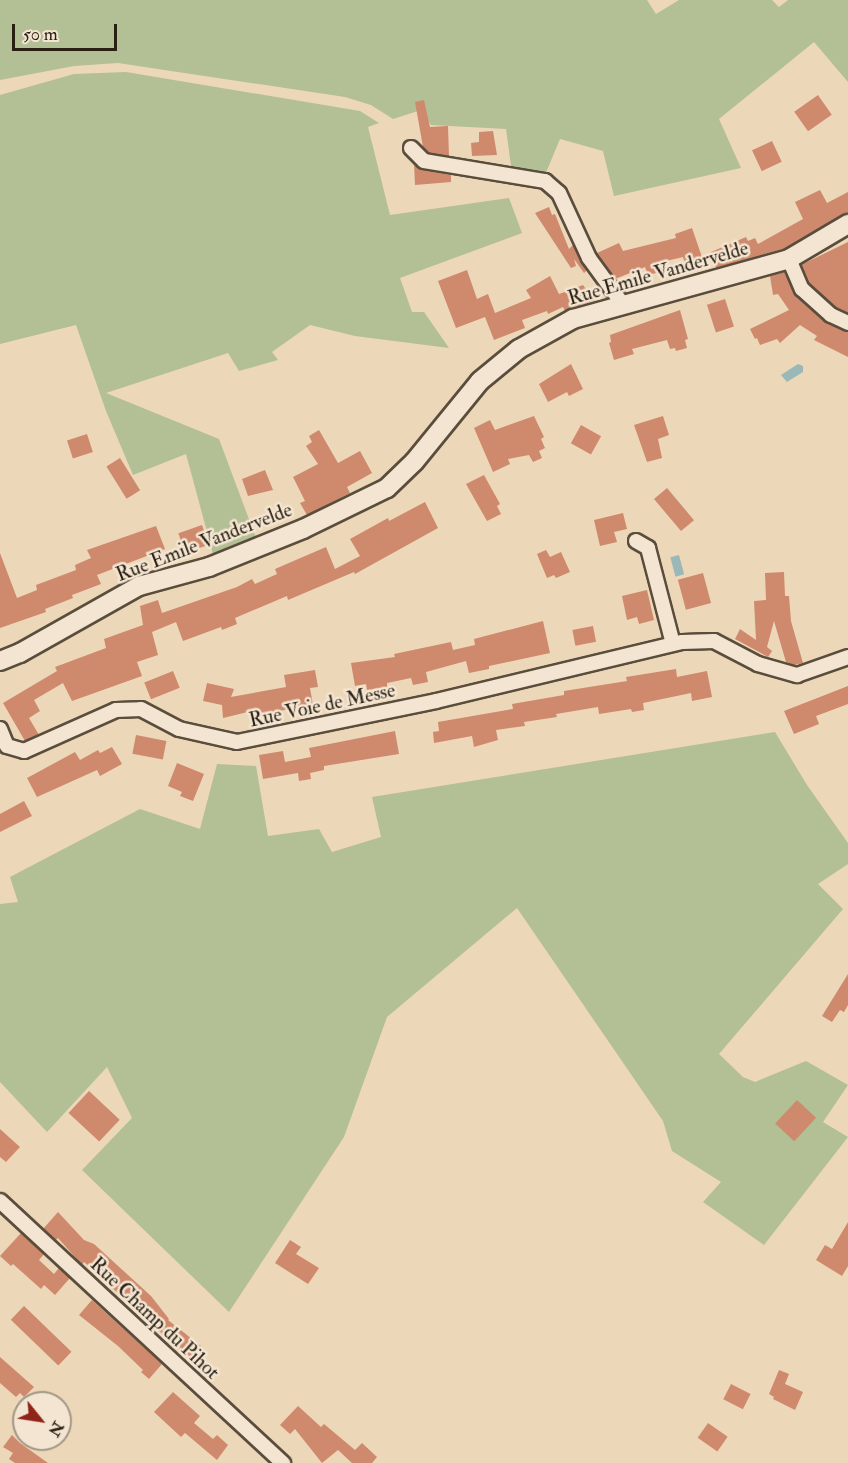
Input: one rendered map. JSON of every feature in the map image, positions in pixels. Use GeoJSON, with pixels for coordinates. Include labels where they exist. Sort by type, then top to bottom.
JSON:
{"type":"FeatureCollection","features":[{"type":"Feature","properties":{"kind":"street"},"geometry":{"type":"LineString","coordinates":[[411,148],[423,161],[545,182],[559,193],[589,258],[624,306]]}},
{"type":"Feature","properties":{"kind":"street","name":"Rue Emile Vandervelde"},"geometry":{"type":"LineString","coordinates":[[0,661],[20,653],[139,586],[209,567],[282,537],[387,488],[414,462],[480,381],[519,349],[573,319],[789,259],[848,224]]}},
{"type":"Feature","properties":{"kind":"street"},"geometry":{"type":"LineString","coordinates":[[789,259],[802,289],[831,315],[848,323]]}},
{"type":"Feature","properties":{"kind":"street"},"geometry":{"type":"LineString","coordinates":[[636,541],[648,548],[672,644]]}},
{"type":"Feature","properties":{"kind":"street","name":"Rue Voie de Messe"},"geometry":{"type":"LineString","coordinates":[[0,729],[7,746],[24,751],[117,710],[141,709],[179,729],[237,742],[436,701],[672,644],[714,640],[758,664],[797,675],[848,657]]}},
{"type":"Feature","properties":{"kind":"street","name":"Rue Champ du Pihot"},"geometry":{"type":"LineString","coordinates":[[0,1201],[283,1463]]}},
{"type":"Feature","properties":{"kind":"green space"},"geometry":{"type":"Polygon","coordinates":[[[0,0],[647,0],[656,14],[679,0],[772,0],[779,7],[788,0],[848,0],[848,82],[814,42],[719,119],[741,168],[614,196],[603,151],[560,139],[545,175],[512,173],[506,129],[431,125],[421,110],[393,119],[371,105],[345,97],[118,63],[74,66],[0,80],[0,0]]]}},
{"type":"Feature","properties":{"kind":"green space"},"geometry":{"type":"Polygon","coordinates":[[[126,72],[360,111],[379,123],[368,127],[390,215],[509,198],[522,233],[400,278],[412,312],[424,312],[449,348],[355,336],[310,325],[272,352],[278,360],[239,371],[228,353],[106,393],[219,439],[256,538],[213,554],[186,454],[133,475],[106,411],[76,325],[0,344],[0,95],[74,74],[126,72]]]}},
{"type":"Feature","properties":{"kind":"green space"},"geometry":{"type":"Polygon","coordinates":[[[775,732],[807,785],[848,843],[848,864],[818,884],[843,909],[719,1054],[743,1077],[755,1082],[806,1061],[848,1085],[823,1122],[848,1137],[764,1245],[703,1202],[721,1182],[672,1151],[663,1121],[517,908],[387,1017],[344,1137],[229,1312],[82,1170],[132,1118],[107,1067],[47,1132],[0,1082],[0,904],[18,902],[10,877],[140,809],[200,829],[217,764],[256,766],[268,836],[319,829],[332,852],[381,837],[372,797],[775,732]]]}},
{"type":"Feature","properties":{"kind":"water"},"geometry":{"type":"Polygon","coordinates":[[[798,364],[803,366],[803,372],[787,382],[781,375],[798,364]]]}},
{"type":"Feature","properties":{"kind":"water"},"geometry":{"type":"Polygon","coordinates":[[[679,555],[684,574],[675,577],[670,557],[679,555]]]}},
{"type":"Feature","properties":{"kind":"building"},"geometry":{"type":"Polygon","coordinates":[[[818,95],[832,115],[808,131],[794,112],[818,95]]]}},
{"type":"Feature","properties":{"kind":"building"},"geometry":{"type":"Polygon","coordinates":[[[424,100],[430,127],[448,126],[449,156],[428,153],[423,147],[415,102],[424,100]]]}},
{"type":"Feature","properties":{"kind":"building"},"geometry":{"type":"Polygon","coordinates":[[[493,131],[497,155],[472,156],[471,143],[479,142],[479,132],[493,131]]]}},
{"type":"Feature","properties":{"kind":"building"},"geometry":{"type":"Polygon","coordinates":[[[772,141],[782,162],[762,171],[752,150],[772,141]]]}},
{"type":"Feature","properties":{"kind":"building"},"geometry":{"type":"Polygon","coordinates":[[[414,164],[423,170],[451,175],[451,182],[415,185],[414,164]]]}},
{"type":"Feature","properties":{"kind":"building"},"geometry":{"type":"Polygon","coordinates":[[[820,190],[827,203],[848,192],[848,213],[786,248],[716,268],[711,252],[746,237],[748,241],[755,238],[758,244],[803,219],[795,202],[820,190]]]}},
{"type":"Feature","properties":{"kind":"building"},"geometry":{"type":"Polygon","coordinates":[[[549,207],[552,215],[555,214],[569,249],[573,245],[587,270],[584,273],[574,259],[576,266],[571,268],[535,213],[549,207]]]}},
{"type":"Feature","properties":{"kind":"building"},"geometry":{"type":"Polygon","coordinates":[[[692,228],[704,263],[686,268],[683,257],[662,262],[664,271],[648,275],[645,267],[615,279],[597,253],[619,243],[623,251],[676,238],[675,234],[692,228]]]}},
{"type":"Feature","properties":{"kind":"building"},"geometry":{"type":"Polygon","coordinates":[[[848,242],[848,313],[836,307],[809,284],[801,265],[848,242]]]}},
{"type":"Feature","properties":{"kind":"building"},"geometry":{"type":"Polygon","coordinates":[[[467,270],[477,299],[488,294],[495,313],[531,298],[526,290],[550,276],[559,294],[583,285],[594,301],[565,311],[563,307],[548,314],[547,311],[522,320],[525,328],[494,340],[485,317],[456,328],[438,281],[467,270]]]}},
{"type":"Feature","properties":{"kind":"building"},"geometry":{"type":"Polygon","coordinates":[[[785,272],[796,296],[825,322],[848,332],[848,357],[814,340],[817,336],[800,325],[780,343],[777,339],[760,345],[757,338],[755,339],[750,329],[789,310],[778,294],[773,295],[770,276],[785,272]]]}},
{"type":"Feature","properties":{"kind":"building"},"geometry":{"type":"Polygon","coordinates":[[[725,299],[734,327],[716,332],[707,305],[725,299]]]}},
{"type":"Feature","properties":{"kind":"building"},"geometry":{"type":"Polygon","coordinates":[[[680,310],[688,339],[685,340],[687,348],[676,351],[675,348],[670,349],[667,340],[632,349],[634,354],[614,360],[609,343],[611,342],[610,335],[680,310]]]}},
{"type":"Feature","properties":{"kind":"building"},"geometry":{"type":"Polygon","coordinates":[[[571,364],[583,389],[569,396],[567,392],[548,402],[539,384],[571,364]]]}},
{"type":"Feature","properties":{"kind":"building"},"geometry":{"type":"Polygon","coordinates":[[[534,416],[544,437],[541,439],[545,448],[539,451],[542,458],[533,462],[529,455],[508,459],[510,464],[493,472],[474,428],[490,420],[495,430],[534,416]]]}},
{"type":"Feature","properties":{"kind":"building"},"geometry":{"type":"Polygon","coordinates":[[[663,416],[669,435],[658,439],[662,458],[647,462],[634,425],[663,416]]]}},
{"type":"Feature","properties":{"kind":"building"},"geometry":{"type":"Polygon","coordinates":[[[581,425],[601,436],[591,455],[571,443],[581,425]]]}},
{"type":"Feature","properties":{"kind":"building"},"geometry":{"type":"Polygon","coordinates":[[[319,430],[338,463],[360,451],[372,473],[347,487],[350,493],[307,515],[300,503],[305,501],[293,477],[318,464],[306,446],[312,442],[309,436],[319,430]]]}},
{"type":"Feature","properties":{"kind":"building"},"geometry":{"type":"Polygon","coordinates":[[[87,434],[93,452],[73,459],[67,440],[87,434]]]}},
{"type":"Feature","properties":{"kind":"building"},"geometry":{"type":"Polygon","coordinates":[[[120,458],[140,490],[127,499],[106,466],[120,458]]]}},
{"type":"Feature","properties":{"kind":"building"},"geometry":{"type":"Polygon","coordinates":[[[265,470],[273,490],[248,496],[242,479],[265,470]]]}},
{"type":"Feature","properties":{"kind":"building"},"geometry":{"type":"Polygon","coordinates":[[[484,475],[500,504],[497,506],[501,514],[487,521],[466,484],[484,475]]]}},
{"type":"Feature","properties":{"kind":"building"},"geometry":{"type":"Polygon","coordinates":[[[667,488],[694,520],[681,531],[654,499],[667,488]]]}},
{"type":"Feature","properties":{"kind":"building"},"geometry":{"type":"Polygon","coordinates":[[[425,502],[438,528],[355,574],[354,572],[288,600],[287,596],[235,618],[237,624],[222,630],[221,627],[183,641],[176,622],[152,632],[158,655],[137,662],[142,676],[72,701],[63,683],[34,700],[40,711],[29,718],[39,735],[25,741],[3,703],[57,671],[55,667],[106,648],[104,639],[143,625],[140,606],[158,600],[162,613],[237,587],[252,579],[255,584],[277,574],[275,569],[326,547],[335,569],[360,556],[350,539],[388,518],[389,521],[425,502]]]}},
{"type":"Feature","properties":{"kind":"building"},"geometry":{"type":"Polygon","coordinates":[[[623,513],[627,529],[614,532],[617,542],[600,546],[594,520],[623,513]]]}},
{"type":"Feature","properties":{"kind":"building"},"geometry":{"type":"Polygon","coordinates":[[[202,525],[209,545],[185,553],[178,533],[202,525]]]}},
{"type":"Feature","properties":{"kind":"building"},"geometry":{"type":"Polygon","coordinates":[[[156,526],[165,549],[97,575],[101,584],[72,595],[73,598],[45,609],[46,612],[0,628],[0,553],[17,598],[37,590],[36,585],[76,570],[75,565],[91,558],[87,550],[156,526]]]}},
{"type":"Feature","properties":{"kind":"building"},"geometry":{"type":"Polygon","coordinates":[[[546,550],[550,557],[561,552],[570,572],[556,578],[554,575],[547,578],[537,554],[546,550]]]}},
{"type":"Feature","properties":{"kind":"building"},"geometry":{"type":"Polygon","coordinates":[[[784,572],[785,596],[789,596],[791,621],[803,663],[794,665],[786,662],[774,621],[767,647],[772,651],[768,657],[735,639],[740,629],[756,640],[754,601],[766,600],[765,573],[784,572]]]}},
{"type":"Feature","properties":{"kind":"building"},"geometry":{"type":"Polygon","coordinates":[[[703,573],[711,603],[686,610],[678,580],[703,573]]]}},
{"type":"Feature","properties":{"kind":"building"},"geometry":{"type":"Polygon","coordinates":[[[647,590],[654,620],[639,624],[637,617],[627,620],[622,596],[647,590]]]}},
{"type":"Feature","properties":{"kind":"building"},"geometry":{"type":"Polygon","coordinates":[[[543,621],[550,653],[489,666],[489,669],[469,673],[466,661],[426,672],[428,682],[413,685],[411,678],[387,683],[387,687],[367,690],[366,684],[355,686],[351,663],[395,657],[394,654],[451,642],[453,650],[475,645],[474,639],[543,621]]]}},
{"type":"Feature","properties":{"kind":"building"},"geometry":{"type":"Polygon","coordinates":[[[593,626],[596,642],[575,646],[572,630],[593,626]]]}},
{"type":"Feature","properties":{"kind":"building"},"geometry":{"type":"Polygon","coordinates":[[[676,669],[677,677],[707,671],[712,697],[692,701],[691,693],[643,703],[644,710],[632,712],[631,709],[599,714],[598,707],[556,714],[557,717],[524,722],[525,726],[496,730],[498,740],[474,747],[472,736],[434,743],[433,732],[439,731],[438,722],[513,709],[512,704],[564,695],[564,691],[627,681],[626,677],[676,669]]]}},
{"type":"Feature","properties":{"kind":"building"},"geometry":{"type":"Polygon","coordinates":[[[315,670],[318,687],[310,688],[313,705],[256,715],[256,710],[223,718],[222,705],[203,701],[207,683],[234,689],[231,697],[286,687],[284,675],[315,670]]]}},
{"type":"Feature","properties":{"kind":"building"},"geometry":{"type":"Polygon","coordinates":[[[173,671],[180,688],[151,699],[144,683],[173,671]]]}},
{"type":"Feature","properties":{"kind":"building"},"geometry":{"type":"Polygon","coordinates":[[[848,686],[848,704],[816,716],[819,724],[794,734],[784,711],[848,686]]]}},
{"type":"Feature","properties":{"kind":"building"},"geometry":{"type":"Polygon","coordinates":[[[395,731],[399,754],[324,766],[324,770],[310,773],[311,779],[299,781],[298,773],[263,779],[259,755],[283,751],[285,762],[311,757],[309,748],[395,731]]]}},
{"type":"Feature","properties":{"kind":"building"},"geometry":{"type":"Polygon","coordinates":[[[136,735],[166,741],[163,760],[132,754],[136,735]]]}},
{"type":"Feature","properties":{"kind":"building"},"geometry":{"type":"Polygon","coordinates":[[[112,747],[122,764],[100,776],[97,770],[37,797],[27,778],[75,752],[80,760],[98,750],[100,753],[112,747]]]}},
{"type":"Feature","properties":{"kind":"building"},"geometry":{"type":"Polygon","coordinates":[[[177,763],[204,774],[193,801],[180,796],[182,792],[168,786],[177,763]]]}},
{"type":"Feature","properties":{"kind":"building"},"geometry":{"type":"Polygon","coordinates":[[[24,801],[32,816],[0,832],[0,814],[24,801]]]}},
{"type":"Feature","properties":{"kind":"building"},"geometry":{"type":"Polygon","coordinates":[[[848,974],[848,1005],[844,1012],[840,1010],[832,1022],[822,1016],[848,974]]]}},
{"type":"Feature","properties":{"kind":"building"},"geometry":{"type":"Polygon","coordinates":[[[89,1091],[120,1120],[99,1142],[69,1113],[89,1091]]]}},
{"type":"Feature","properties":{"kind":"building"},"geometry":{"type":"Polygon","coordinates":[[[797,1100],[816,1118],[794,1141],[775,1123],[797,1100]]]}},
{"type":"Feature","properties":{"kind":"building"},"geometry":{"type":"Polygon","coordinates":[[[0,1129],[20,1147],[6,1162],[0,1157],[0,1129]]]}},
{"type":"Feature","properties":{"kind":"building"},"geometry":{"type":"Polygon","coordinates":[[[58,1212],[84,1240],[94,1244],[151,1296],[168,1320],[201,1346],[191,1360],[84,1262],[82,1265],[58,1238],[56,1240],[43,1229],[58,1212]]]}},
{"type":"Feature","properties":{"kind":"building"},"geometry":{"type":"Polygon","coordinates":[[[848,1222],[848,1266],[842,1276],[816,1260],[825,1245],[832,1249],[848,1222]]]}},
{"type":"Feature","properties":{"kind":"building"},"geometry":{"type":"Polygon","coordinates":[[[21,1233],[44,1254],[39,1260],[54,1274],[59,1268],[70,1278],[55,1295],[44,1285],[41,1289],[13,1264],[11,1266],[0,1256],[21,1233]]]}},
{"type":"Feature","properties":{"kind":"building"},"geometry":{"type":"Polygon","coordinates":[[[290,1240],[301,1247],[296,1254],[319,1268],[308,1284],[275,1263],[290,1240]]]}},
{"type":"Feature","properties":{"kind":"building"},"geometry":{"type":"Polygon","coordinates":[[[92,1300],[162,1364],[149,1379],[118,1346],[79,1315],[92,1300]]]}},
{"type":"Feature","properties":{"kind":"building"},"geometry":{"type":"Polygon","coordinates":[[[24,1306],[71,1352],[58,1366],[11,1320],[24,1306]]]}},
{"type":"Feature","properties":{"kind":"building"},"geometry":{"type":"Polygon","coordinates":[[[0,1357],[34,1387],[30,1391],[12,1391],[12,1394],[0,1383],[0,1357]]]}},
{"type":"Feature","properties":{"kind":"building"},"geometry":{"type":"Polygon","coordinates":[[[779,1370],[789,1374],[785,1384],[803,1392],[795,1410],[773,1399],[774,1397],[769,1394],[779,1370]]]}},
{"type":"Feature","properties":{"kind":"building"},"geometry":{"type":"Polygon","coordinates":[[[731,1384],[751,1394],[743,1409],[723,1399],[731,1384]]]}},
{"type":"Feature","properties":{"kind":"building"},"geometry":{"type":"Polygon","coordinates":[[[173,1392],[200,1416],[194,1423],[213,1439],[217,1435],[228,1445],[217,1460],[185,1433],[181,1437],[154,1412],[173,1392]]]}},
{"type":"Feature","properties":{"kind":"building"},"geometry":{"type":"Polygon","coordinates":[[[298,1406],[321,1427],[324,1424],[355,1450],[362,1443],[377,1457],[372,1463],[352,1463],[338,1450],[322,1463],[295,1429],[290,1434],[280,1425],[298,1406]]]}},
{"type":"Feature","properties":{"kind":"building"},"geometry":{"type":"Polygon","coordinates":[[[708,1423],[728,1437],[717,1452],[698,1438],[708,1423]]]}},
{"type":"Feature","properties":{"kind":"building"},"geometry":{"type":"Polygon","coordinates":[[[12,1435],[12,1451],[31,1451],[48,1463],[15,1463],[9,1459],[13,1453],[3,1447],[12,1435]]]}}]}
